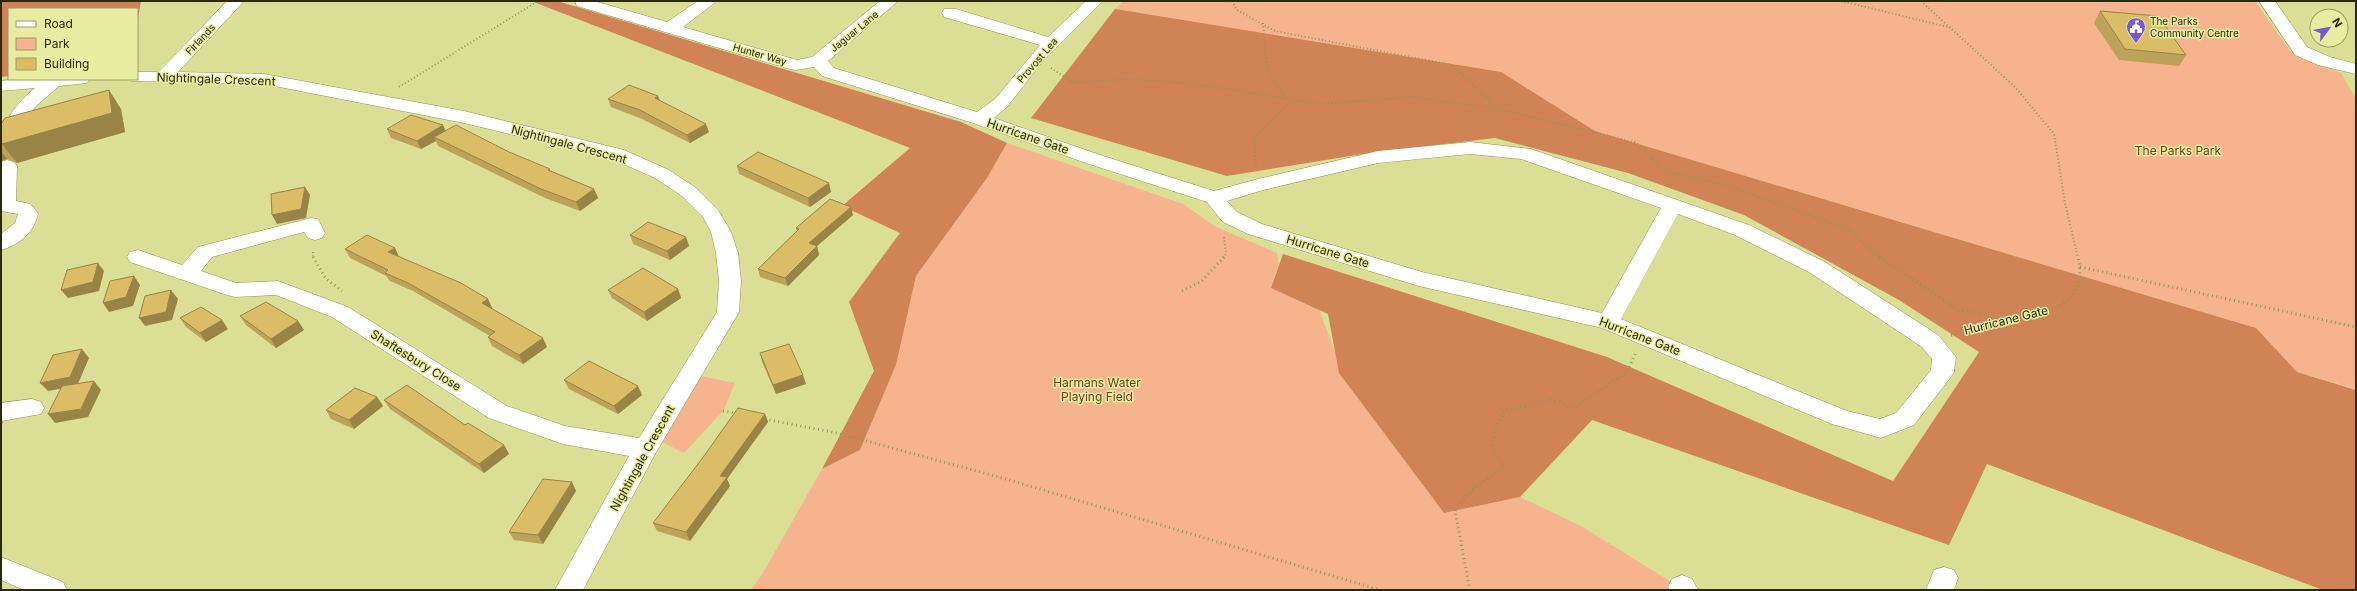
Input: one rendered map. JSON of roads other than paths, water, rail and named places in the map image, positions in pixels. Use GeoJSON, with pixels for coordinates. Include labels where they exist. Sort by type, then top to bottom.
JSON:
{"type":"FeatureCollection","features":[{"type":"Feature","properties":{"kind":"street","name":"Firlands"},"geometry":{"type":"LineString","coordinates":[[165,76],[236,1]]}},
{"type":"Feature","properties":{"kind":"street","name":"Hunter Way"},"geometry":{"type":"LineString","coordinates":[[583,1],[583,3],[796,65],[818,61]]}},
{"type":"Feature","properties":{"kind":"street"},"geometry":{"type":"LineString","coordinates":[[670,28],[709,1]]}},
{"type":"Feature","properties":{"kind":"street","name":"Jaguar Lane"},"geometry":{"type":"LineString","coordinates":[[818,61],[890,1]]}},
{"type":"Feature","properties":{"kind":"street","name":"Provost Lea"},"geometry":{"type":"LineString","coordinates":[[980,119],[1001,103],[1036,58],[1095,1]]}},
{"type":"Feature","properties":{"kind":"street"},"geometry":{"type":"LineString","coordinates":[[2267,1],[2301,50],[2324,61],[2356,69]]}},
{"type":"Feature","properties":{"kind":"street"},"geometry":{"type":"LineString","coordinates":[[950,13],[1051,44]]}},
{"type":"Feature","properties":{"kind":"street"},"geometry":{"type":"LineString","coordinates":[[818,61],[828,72],[980,119]]}},
{"type":"Feature","properties":{"kind":"street","name":"Nightingale Crescent"},"geometry":{"type":"LineString","coordinates":[[138,77],[165,76],[264,79],[464,117],[617,154],[662,174],[689,192],[711,214],[721,232],[727,253],[730,281],[728,312],[645,449],[569,590]]}},
{"type":"Feature","properties":{"kind":"street"},"geometry":{"type":"LineString","coordinates":[[1,86],[56,80]]}},
{"type":"Feature","properties":{"kind":"street"},"geometry":{"type":"LineString","coordinates":[[6,141],[27,104],[56,80]]}},
{"type":"Feature","properties":{"kind":"street","name":"Hurricane Gate"},"geometry":{"type":"LineString","coordinates":[[980,119],[1093,159],[1214,198],[1230,216],[1255,229],[1419,279],[1608,322],[1738,378],[1841,418],[1881,429],[1905,419],[1942,372],[1944,357],[1930,341],[1817,268],[1742,230],[1673,204],[1524,152],[1470,148],[1378,157],[1258,185],[1214,198]]}},
{"type":"Feature","properties":{"kind":"street"},"geometry":{"type":"LineString","coordinates":[[1,243],[21,230],[28,221],[28,213],[23,208],[3,205],[7,166]]}},
{"type":"Feature","properties":{"kind":"street"},"geometry":{"type":"LineString","coordinates":[[1608,322],[1673,204]]}},
{"type":"Feature","properties":{"kind":"street"},"geometry":{"type":"LineString","coordinates":[[187,273],[205,252],[310,224],[315,233]]}},
{"type":"Feature","properties":{"kind":"street","name":"Shaftesbury Close"},"geometry":{"type":"LineString","coordinates":[[138,257],[235,290],[278,288],[345,316],[498,412],[563,435],[645,449]]}},
{"type":"Feature","properties":{"kind":"street"},"geometry":{"type":"LineString","coordinates":[[1,412],[32,408]]}},
{"type":"Feature","properties":{"kind":"street"},"geometry":{"type":"LineString","coordinates":[[1,568],[53,590]]}},
{"type":"Feature","properties":{"kind":"place","name":"The Parks Community Centre"},"geometry":{"type":"Point","coordinates":[2136,44]}},
{"type":"Feature","properties":{"kind":"park label","name":"The Parks Park"},"geometry":{"type":"Point","coordinates":[2178,150]}},
{"type":"Feature","properties":{"kind":"park label","name":"Harmans Water Playing Field"},"geometry":{"type":"Point","coordinates":[1097,389]}}]}
